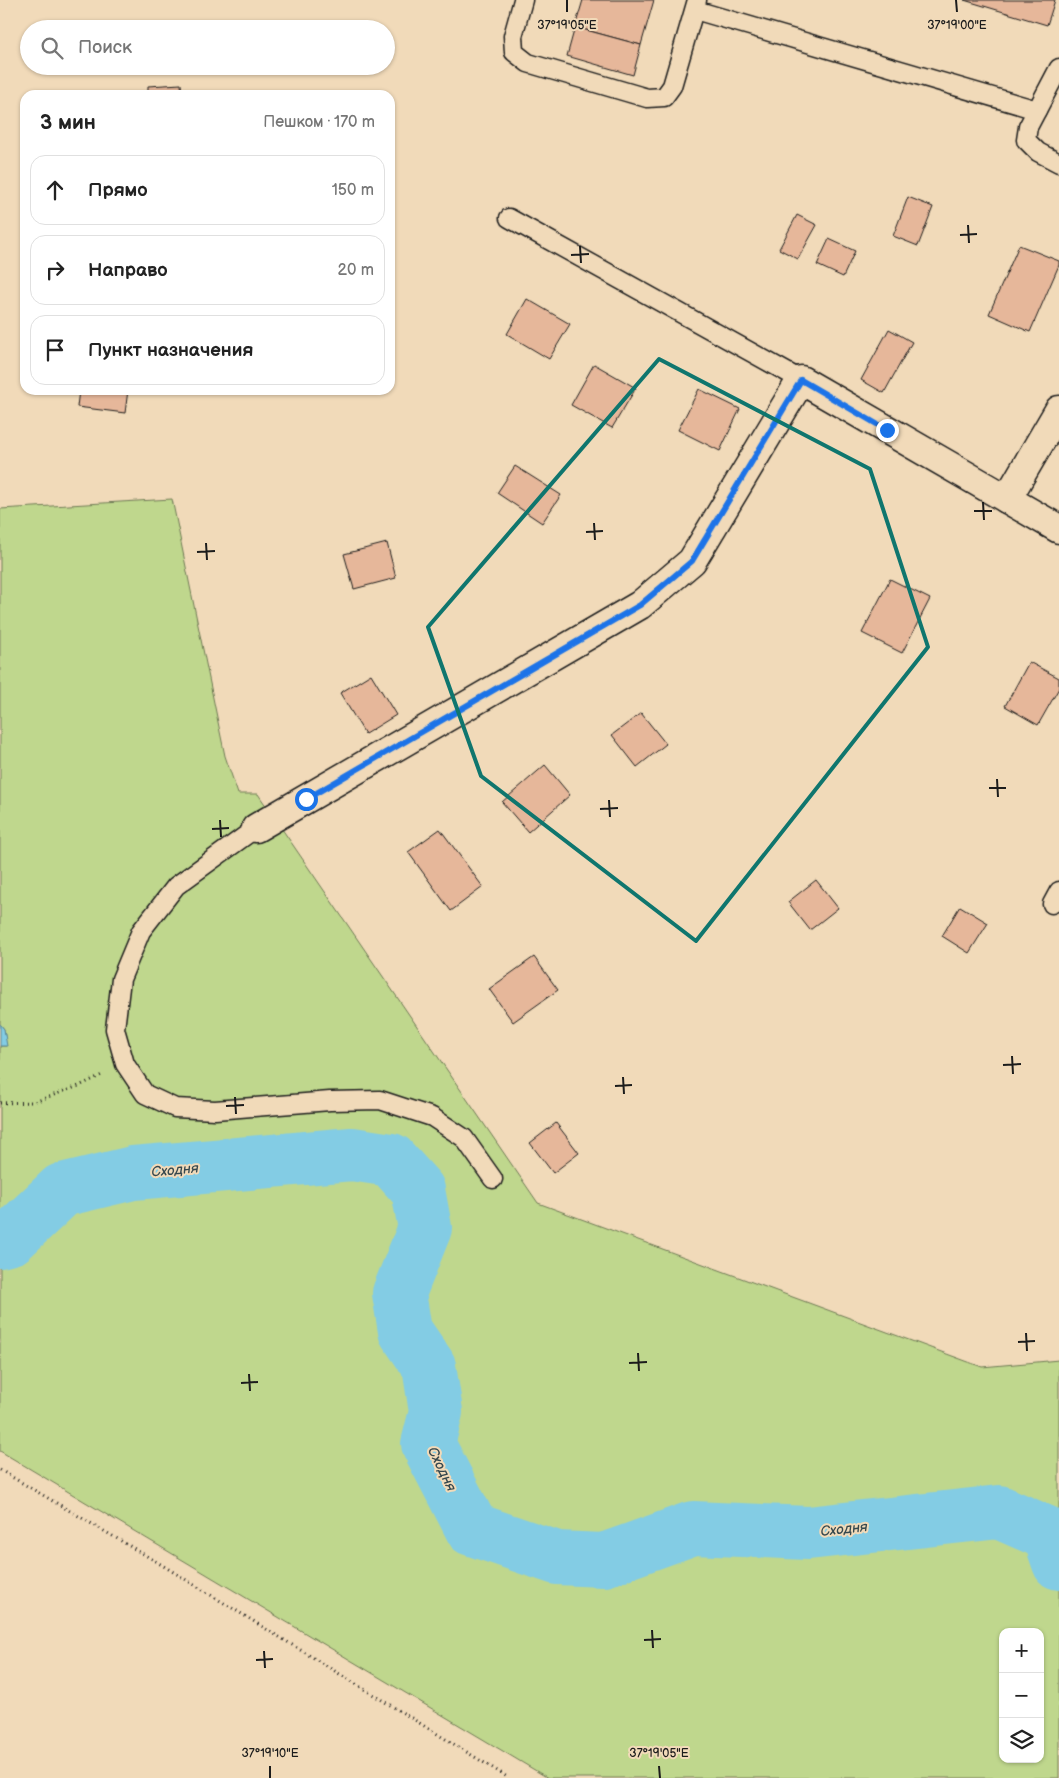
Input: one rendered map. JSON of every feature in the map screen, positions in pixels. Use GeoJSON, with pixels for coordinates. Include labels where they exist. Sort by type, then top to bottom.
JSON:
{"type":"FeatureCollection","features":[{"type":"Feature","properties":{"kind":"street"},"geometry":{"type":"LineString","coordinates":[[256,828],[640,605],[692,561],[801,380],[1059,529]]}},
{"type":"Feature","properties":{"kind":"street"},"geometry":{"type":"LineString","coordinates":[[1007,499],[1059,410]]}},
{"type":"Feature","properties":{"kind":"lane"},"geometry":{"type":"LineString","coordinates":[[523,0],[513,36],[514,52],[528,63],[647,98],[664,97],[672,86],[696,5],[1037,110]]}},
{"type":"Feature","properties":{"kind":"lane"},"geometry":{"type":"LineString","coordinates":[[1059,68],[1028,127],[1026,140],[1038,152],[1059,163]]}},
{"type":"Feature","properties":{"kind":"lane"},"geometry":{"type":"LineString","coordinates":[[509,218],[801,380]]}},
{"type":"Feature","properties":{"kind":"lane"},"geometry":{"type":"LineString","coordinates":[[256,828],[176,886],[141,931],[121,979],[116,1029],[125,1064],[145,1094],[175,1108],[214,1110],[320,1102],[380,1100],[432,1117],[464,1138],[493,1179]]}},
{"type":"Feature","properties":{"kind":"path"},"geometry":{"type":"LineString","coordinates":[[0,1103],[34,1102],[80,1086],[125,1064]]}},
{"type":"Feature","properties":{"kind":"path"},"geometry":{"type":"LineString","coordinates":[[0,1470],[162,1565],[510,1778]]}},
{"type":"Feature","properties":{"kind":"highlighted area"},"geometry":{"type":"Polygon","coordinates":[[[659,359],[870,469],[928,647],[696,941],[481,776],[428,627],[659,359]]]}},
{"type":"Feature","properties":{"kind":"green space"},"geometry":{"type":"Polygon","coordinates":[[[172,499],[225,756],[238,794],[258,794],[538,1203],[982,1367],[1059,1360],[1059,1778],[548,1778],[0,1451],[0,1046],[6,1046],[4,1029],[0,1024],[0,509],[172,499]]]}},
{"type":"Feature","properties":{"kind":"water"},"geometry":{"type":"Polygon","coordinates":[[[0,1024],[4,1029],[7,1046],[0,1046],[0,1024]]]}},
{"type":"Feature","properties":{"kind":"building"},"geometry":{"type":"Polygon","coordinates":[[[583,0],[654,0],[641,45],[575,27],[583,0]]]}},
{"type":"Feature","properties":{"kind":"building"},"geometry":{"type":"Polygon","coordinates":[[[964,0],[1055,0],[1047,25],[964,0]]]}},
{"type":"Feature","properties":{"kind":"building"},"geometry":{"type":"Polygon","coordinates":[[[575,27],[641,45],[633,75],[567,56],[575,27]]]}},
{"type":"Feature","properties":{"kind":"building"},"geometry":{"type":"Polygon","coordinates":[[[181,84],[182,90],[148,90],[148,86],[181,84]]]}},
{"type":"Feature","properties":{"kind":"building"},"geometry":{"type":"Polygon","coordinates":[[[908,197],[933,207],[918,246],[893,236],[908,197]]]}},
{"type":"Feature","properties":{"kind":"building"},"geometry":{"type":"Polygon","coordinates":[[[797,215],[817,225],[798,259],[779,249],[797,215]]]}},
{"type":"Feature","properties":{"kind":"building"},"geometry":{"type":"Polygon","coordinates":[[[829,239],[855,251],[843,277],[817,265],[829,239]]]}},
{"type":"Feature","properties":{"kind":"building"},"geometry":{"type":"Polygon","coordinates":[[[1019,245],[1059,261],[1059,265],[1030,332],[989,314],[1019,245]]]}},
{"type":"Feature","properties":{"kind":"building"},"geometry":{"type":"Polygon","coordinates":[[[527,299],[570,324],[549,359],[507,334],[527,299]]]}},
{"type":"Feature","properties":{"kind":"building"},"geometry":{"type":"Polygon","coordinates":[[[889,329],[912,342],[884,393],[861,380],[889,329]]]}},
{"type":"Feature","properties":{"kind":"building"},"geometry":{"type":"Polygon","coordinates":[[[594,364],[636,388],[612,428],[571,405],[594,364]]]}},
{"type":"Feature","properties":{"kind":"building"},"geometry":{"type":"Polygon","coordinates":[[[699,389],[740,409],[720,451],[678,430],[699,389]]]}},
{"type":"Feature","properties":{"kind":"building"},"geometry":{"type":"Polygon","coordinates":[[[78,395],[127,395],[125,413],[77,407],[78,395]]]}},
{"type":"Feature","properties":{"kind":"building"},"geometry":{"type":"Polygon","coordinates":[[[515,466],[561,495],[542,523],[497,493],[515,466]]]}},
{"type":"Feature","properties":{"kind":"building"},"geometry":{"type":"Polygon","coordinates":[[[387,543],[396,578],[354,589],[344,554],[387,543]]]}},
{"type":"Feature","properties":{"kind":"building"},"geometry":{"type":"Polygon","coordinates":[[[890,579],[930,599],[902,653],[862,633],[890,579]]]}},
{"type":"Feature","properties":{"kind":"building"},"geometry":{"type":"Polygon","coordinates":[[[1029,662],[1059,678],[1059,688],[1038,725],[1005,706],[1029,662]]]}},
{"type":"Feature","properties":{"kind":"building"},"geometry":{"type":"Polygon","coordinates":[[[371,674],[396,715],[365,734],[340,693],[371,674]]]}},
{"type":"Feature","properties":{"kind":"building"},"geometry":{"type":"Polygon","coordinates":[[[641,713],[666,744],[637,767],[612,735],[641,713]]]}},
{"type":"Feature","properties":{"kind":"building"},"geometry":{"type":"Polygon","coordinates":[[[545,765],[570,795],[528,832],[502,802],[545,765]]]}},
{"type":"Feature","properties":{"kind":"building"},"geometry":{"type":"Polygon","coordinates":[[[440,829],[483,887],[451,911],[408,852],[440,829]]]}},
{"type":"Feature","properties":{"kind":"building"},"geometry":{"type":"Polygon","coordinates":[[[816,880],[838,908],[810,930],[788,902],[816,880]]]}},
{"type":"Feature","properties":{"kind":"building"},"geometry":{"type":"Polygon","coordinates":[[[960,906],[988,923],[969,953],[942,936],[960,906]]]}},
{"type":"Feature","properties":{"kind":"building"},"geometry":{"type":"Polygon","coordinates":[[[534,957],[558,990],[513,1022],[489,989],[534,957]]]}},
{"type":"Feature","properties":{"kind":"building"},"geometry":{"type":"Polygon","coordinates":[[[556,1123],[579,1153],[553,1173],[530,1143],[556,1123]]]}},
{"type":"Feature","properties":{"kind":"waterway","name":"Сходня"},"geometry":{"type":"LineString","coordinates":[[0,1241],[11,1238],[62,1190],[133,1173],[352,1154],[391,1160],[418,1190],[425,1228],[399,1293],[405,1331],[429,1366],[436,1412],[428,1444],[472,1529],[557,1558],[604,1560],[693,1528],[808,1533],[999,1512],[1049,1534],[1059,1563]]}},
{"type":"Feature","properties":{"kind":"route"},"geometry":{"type":"LineString","coordinates":[[306,799],[640,605],[692,561],[801,380],[887,430]]}}]}
